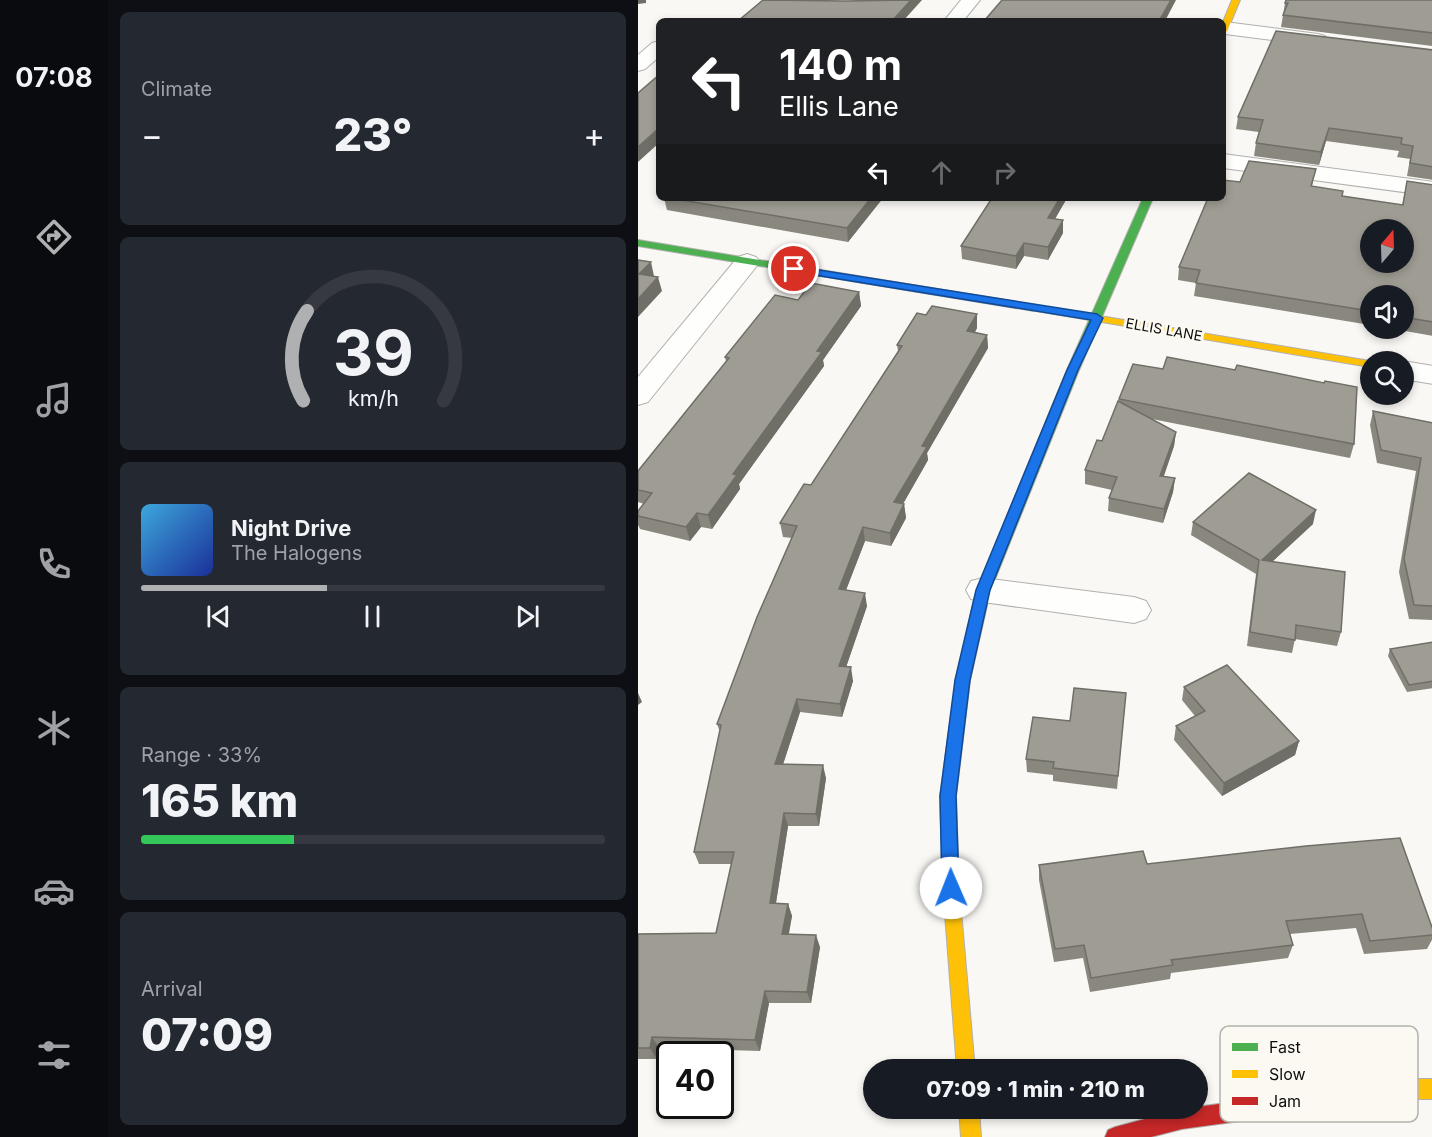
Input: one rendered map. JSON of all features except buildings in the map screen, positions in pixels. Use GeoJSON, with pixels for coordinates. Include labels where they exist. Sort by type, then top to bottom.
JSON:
{"type":"FeatureCollection","features":[{"type":"Feature","properties":{"kind":"street"},"geometry":{"type":"LineString","coordinates":[[956,18],[971,0]]}},
{"type":"Feature","properties":{"kind":"street"},"geometry":{"type":"LineString","coordinates":[[1226,24],[1236,0]]}},
{"type":"Feature","properties":{"kind":"street"},"geometry":{"type":"LineString","coordinates":[[1226,29],[1337,42]]}},
{"type":"Feature","properties":{"kind":"street"},"geometry":{"type":"LineString","coordinates":[[638,65],[656,50]]}},
{"type":"Feature","properties":{"kind":"street"},"geometry":{"type":"LineString","coordinates":[[1226,161],[1433,189]]}},
{"type":"Feature","properties":{"kind":"street"},"geometry":{"type":"LineString","coordinates":[[965,1059],[951,888],[948,796],[963,680],[983,590],[1073,370],[1147,201]]}},
{"type":"Feature","properties":{"kind":"street","name":"ELLIS LANE"},"geometry":{"type":"LineString","coordinates":[[638,243],[1360,362]]}},
{"type":"Feature","properties":{"kind":"street"},"geometry":{"type":"LineString","coordinates":[[638,396],[747,262]]}},
{"type":"Feature","properties":{"kind":"street"},"geometry":{"type":"LineString","coordinates":[[1414,372],[1433,375]]}},
{"type":"Feature","properties":{"kind":"street"},"geometry":{"type":"LineString","coordinates":[[983,590],[1134,610]]}},
{"type":"Feature","properties":{"kind":"street"},"geometry":{"type":"LineString","coordinates":[[1115,1137],[1182,1119],[1220,1114]]}},
{"type":"Feature","properties":{"kind":"street"},"geometry":{"type":"LineString","coordinates":[[970,1119],[971,1137]]}},
{"type":"Feature","properties":{"kind":"traffic: fast"},"geometry":{"type":"LineString","coordinates":[[983,592],[1073,370],[1147,201]]}},
{"type":"Feature","properties":{"kind":"traffic: fast"},"geometry":{"type":"LineString","coordinates":[[638,243],[1034,308]]}},
{"type":"Feature","properties":{"kind":"traffic: slow"},"geometry":{"type":"LineString","coordinates":[[1226,24],[1236,0]]}},
{"type":"Feature","properties":{"kind":"traffic: slow"},"geometry":{"type":"LineString","coordinates":[[1034,308],[1360,362]]}},
{"type":"Feature","properties":{"kind":"traffic: slow"},"geometry":{"type":"LineString","coordinates":[[965,1059],[951,888],[948,796],[963,680],[983,592]]}},
{"type":"Feature","properties":{"kind":"traffic: slow"},"geometry":{"type":"LineString","coordinates":[[1418,1089],[1433,1089]]}},
{"type":"Feature","properties":{"kind":"traffic: slow"},"geometry":{"type":"LineString","coordinates":[[970,1119],[971,1137]]}},
{"type":"Feature","properties":{"kind":"traffic: jam"},"geometry":{"type":"LineString","coordinates":[[1115,1137],[1182,1119],[1220,1114]]}},
{"type":"Feature","properties":{"kind":"route"},"geometry":{"type":"LineString","coordinates":[[794,269],[1097,318],[1073,370],[983,590],[963,680],[948,796],[951,888]]}}]}
